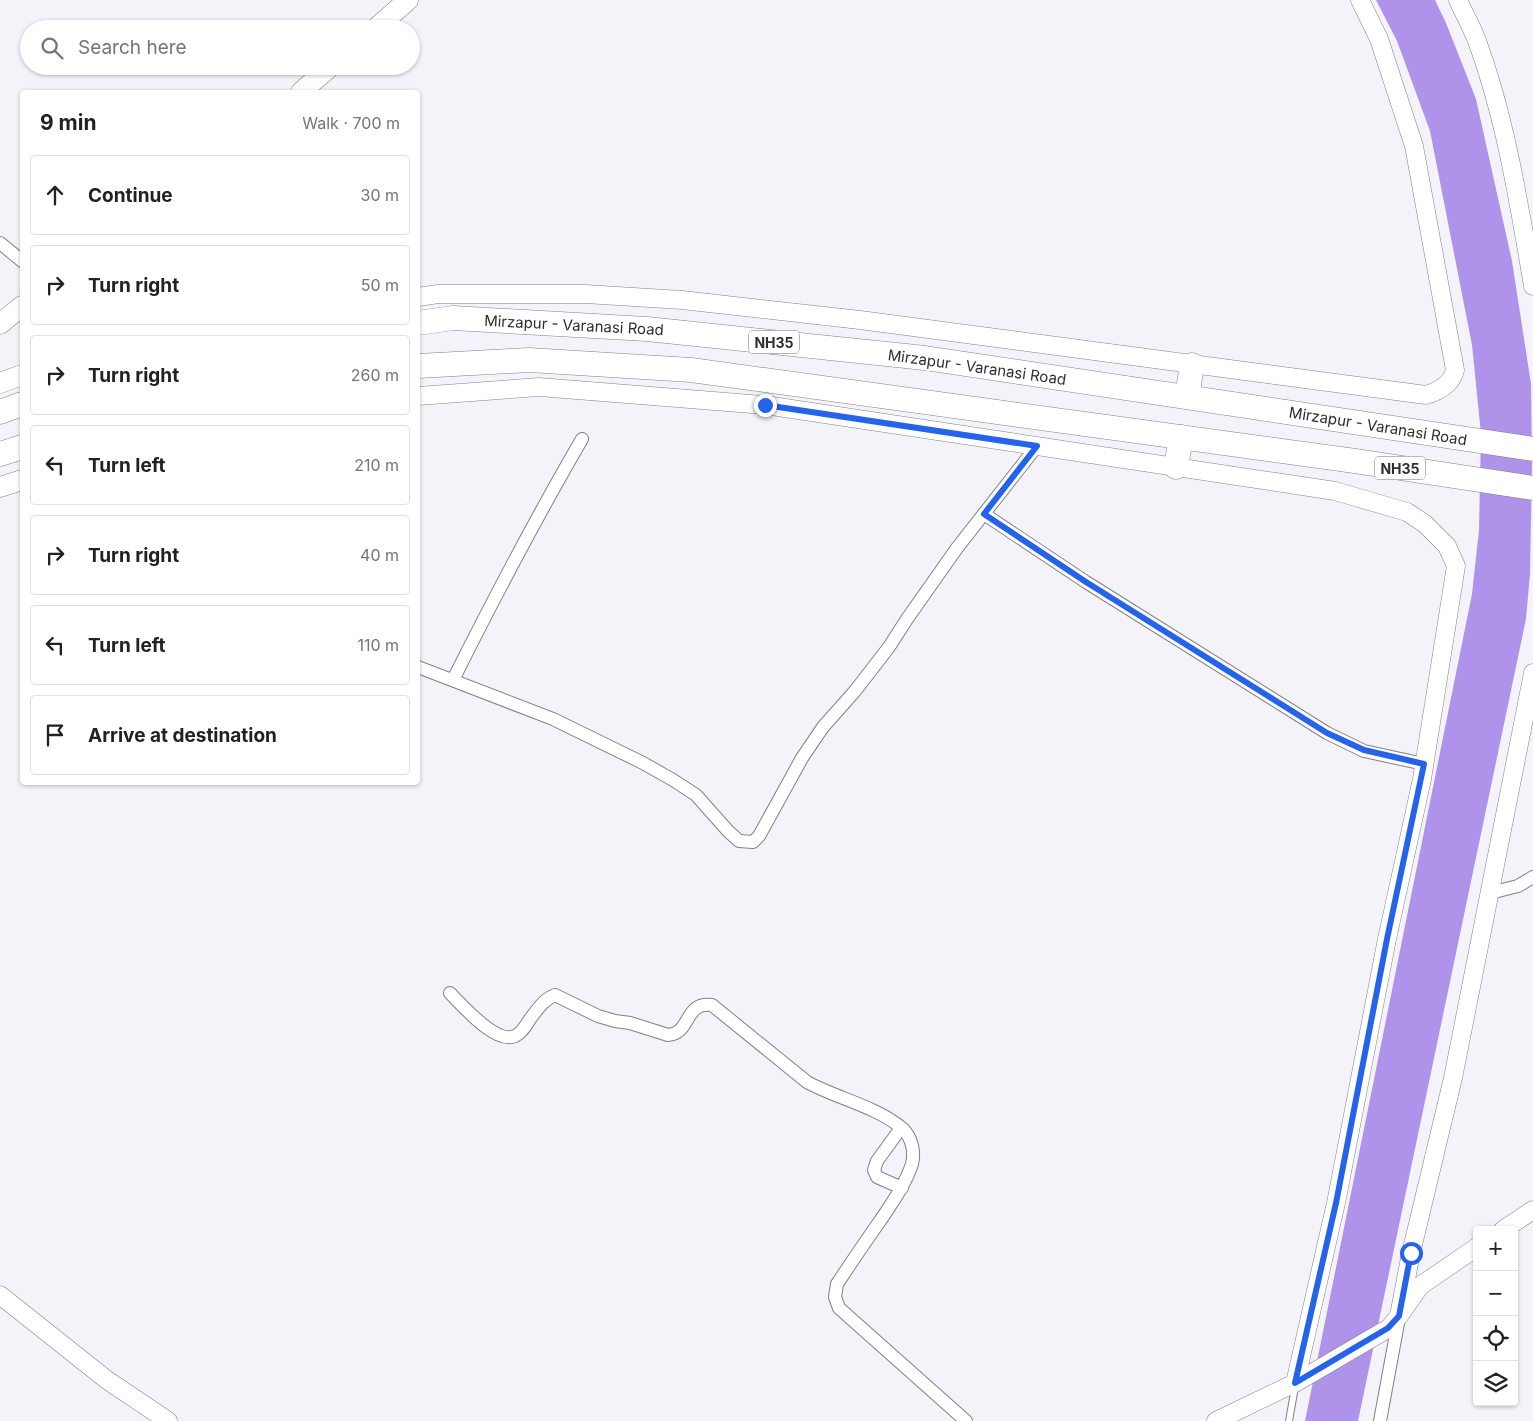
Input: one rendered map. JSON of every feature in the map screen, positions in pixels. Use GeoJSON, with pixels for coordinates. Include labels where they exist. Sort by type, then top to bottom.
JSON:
{"type":"FeatureCollection","features":[{"type":"Feature","properties":{"kind":"highway","name":"Mirzapur - Varanasi Road"},"geometry":{"type":"LineString","coordinates":[[420,323],[453,318],[647,329],[925,358],[1533,449]]}},
{"type":"Feature","properties":{"kind":"highway","name":"NH35"},"geometry":{"type":"LineString","coordinates":[[420,366],[529,360],[691,370],[1126,429],[1533,488]]}},
{"type":"Feature","properties":{"kind":"highway"},"geometry":{"type":"LineString","coordinates":[[1187,397],[1192,365]]}},
{"type":"Feature","properties":{"kind":"highway"},"geometry":{"type":"LineString","coordinates":[[0,412],[20,405]]}},
{"type":"Feature","properties":{"kind":"highway"},"geometry":{"type":"LineString","coordinates":[[1176,467],[1180,437]]}},
{"type":"Feature","properties":{"kind":"highway"},"geometry":{"type":"LineString","coordinates":[[0,454],[20,448]]}},
{"type":"Feature","properties":{"kind":"main road"},"geometry":{"type":"LineString","coordinates":[[385,20],[408,0]]}},
{"type":"Feature","properties":{"kind":"main road"},"geometry":{"type":"LineString","coordinates":[[303,90],[321,75]]}},
{"type":"Feature","properties":{"kind":"main road"},"geometry":{"type":"LineString","coordinates":[[0,324],[20,308]]}},
{"type":"Feature","properties":{"kind":"main road"},"geometry":{"type":"LineString","coordinates":[[0,384],[20,376]]}},
{"type":"Feature","properties":{"kind":"main road"},"geometry":{"type":"LineString","coordinates":[[0,487],[20,481]]}},
{"type":"Feature","properties":{"kind":"street"},"geometry":{"type":"LineString","coordinates":[[420,297],[438,294],[586,294],[682,300],[860,320],[1426,395],[1443,387],[1453,378],[1455,370],[1444,304],[1414,146],[1379,40],[1360,0]]}},
{"type":"Feature","properties":{"kind":"street"},"geometry":{"type":"LineString","coordinates":[[1458,0],[1477,41],[1496,106],[1515,186],[1533,286]]}},
{"type":"Feature","properties":{"kind":"street"},"geometry":{"type":"LineString","coordinates":[[0,243],[20,259]]}},
{"type":"Feature","properties":{"kind":"street"},"geometry":{"type":"LineString","coordinates":[[420,396],[539,387],[765,405],[1336,491],[1407,512],[1426,524],[1447,546],[1456,566],[1424,764],[1387,939],[1301,1380]]}},
{"type":"Feature","properties":{"kind":"street"},"geometry":{"type":"LineString","coordinates":[[453,680],[496,593],[582,439]]}},
{"type":"Feature","properties":{"kind":"street"},"geometry":{"type":"LineString","coordinates":[[420,668],[553,719],[643,763],[696,795],[739,841],[753,842],[759,836],[802,758],[823,727],[855,691],[889,647],[918,603],[1037,446]]}},
{"type":"Feature","properties":{"kind":"street"},"geometry":{"type":"LineString","coordinates":[[984,514],[1086,582],[1327,733],[1364,750],[1424,764]]}},
{"type":"Feature","properties":{"kind":"street"},"geometry":{"type":"LineString","coordinates":[[1380,1421],[1394,1322],[1452,1078],[1533,673]]}},
{"type":"Feature","properties":{"kind":"street"},"geometry":{"type":"LineString","coordinates":[[1490,892],[1518,886],[1533,877]]}},
{"type":"Feature","properties":{"kind":"street"},"geometry":{"type":"LineString","coordinates":[[450,993],[473,1017],[493,1033],[506,1038],[513,1038],[519,1034],[549,997],[555,995],[598,1016],[630,1023],[668,1035],[675,1034],[680,1030],[696,1008],[702,1004],[712,1005],[807,1082],[824,1091],[858,1103],[901,1128],[908,1135],[913,1147],[912,1163],[902,1188],[837,1284],[835,1297],[839,1308],[966,1421]]}},
{"type":"Feature","properties":{"kind":"street"},"geometry":{"type":"LineString","coordinates":[[901,1128],[877,1161],[874,1170],[877,1177],[902,1188]]}},
{"type":"Feature","properties":{"kind":"street"},"geometry":{"type":"LineString","coordinates":[[1510,1226],[1531,1214]]}},
{"type":"Feature","properties":{"kind":"street"},"geometry":{"type":"LineString","coordinates":[[1216,1421],[1301,1380],[1394,1322],[1420,1286],[1473,1250]]}},
{"type":"Feature","properties":{"kind":"street"},"geometry":{"type":"LineString","coordinates":[[0,1295],[107,1380],[168,1421]]}},
{"type":"Feature","properties":{"kind":"lane"},"geometry":{"type":"LineString","coordinates":[[1289,1421],[1301,1380]]}},
{"type":"Feature","properties":{"kind":"shaded area"},"geometry":{"type":"Polygon","coordinates":[[[1376,0],[1435,0],[1476,99],[1512,261],[1531,384],[1530,574],[1526,619],[1358,1421],[1305,1421],[1472,594],[1479,530],[1481,434],[1472,345],[1430,131],[1397,41],[1376,0]]]}},
{"type":"Feature","properties":{"kind":"route"},"geometry":{"type":"LineString","coordinates":[[765,405],[1037,446],[984,514],[1086,582],[1327,733],[1364,750],[1424,764],[1387,939],[1336,1203],[1295,1383],[1388,1328],[1399,1316],[1411,1253]]}}]}
